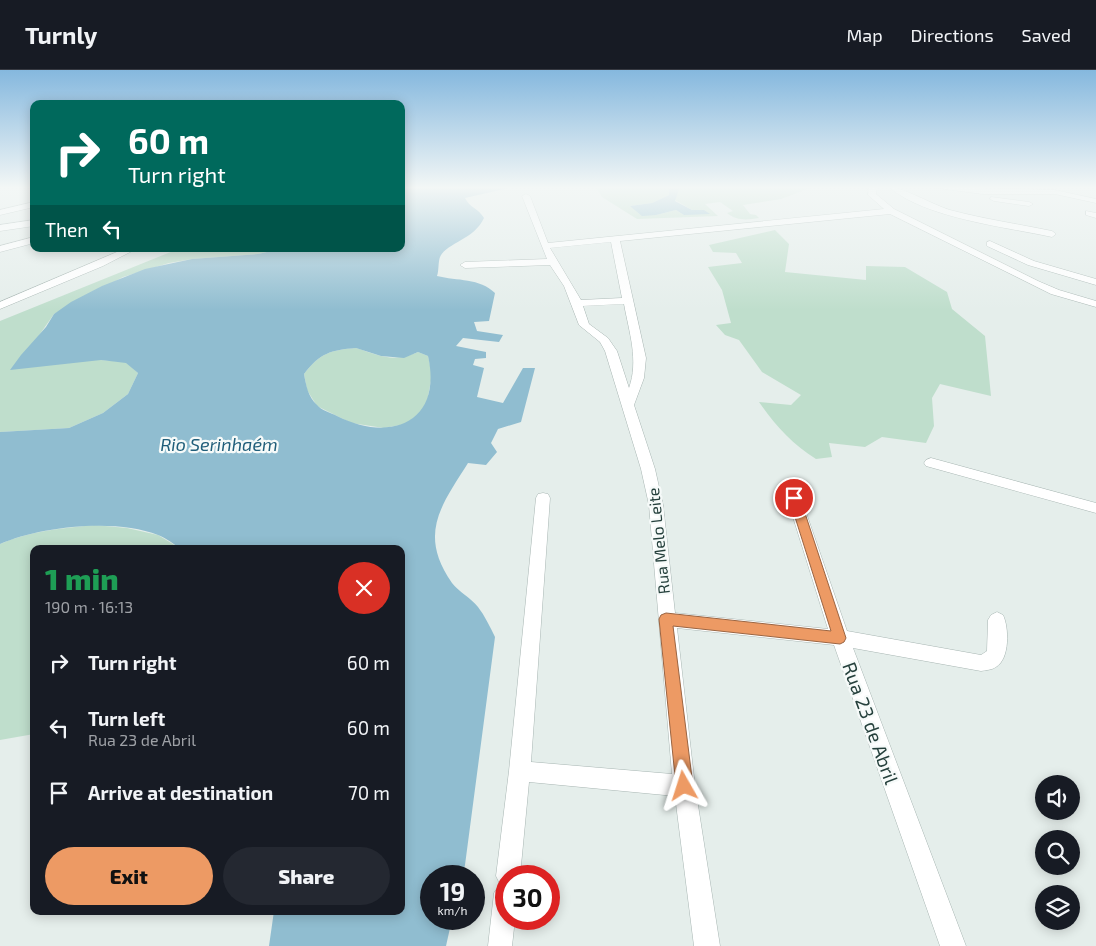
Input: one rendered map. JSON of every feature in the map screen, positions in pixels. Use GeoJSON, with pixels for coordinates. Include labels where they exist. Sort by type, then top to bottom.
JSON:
{"type":"FeatureCollection","features":[{"type":"Feature","properties":{"kind":"street","name":"Rua Melo Leite"},"geometry":{"type":"LineString","coordinates":[[538,228],[552,262],[569,286],[584,325],[608,344],[629,404],[648,469],[656,505],[684,786],[707,946]]}},
{"type":"Feature","properties":{"kind":"street"},"geometry":{"type":"LineString","coordinates":[[545,246],[725,228]]}},
{"type":"Feature","properties":{"kind":"street"},"geometry":{"type":"LineString","coordinates":[[925,228],[1055,292],[1096,304]]}},
{"type":"Feature","properties":{"kind":"street"},"geometry":{"type":"LineString","coordinates":[[1025,228],[1052,234]]}},
{"type":"Feature","properties":{"kind":"street"},"geometry":{"type":"LineString","coordinates":[[615,239],[640,358],[638,378],[629,404]]}},
{"type":"Feature","properties":{"kind":"street"},"geometry":{"type":"LineString","coordinates":[[0,249],[30,241]]}},
{"type":"Feature","properties":{"kind":"street"},"geometry":{"type":"LineString","coordinates":[[990,244],[1031,263],[1096,282]]}},
{"type":"Feature","properties":{"kind":"street"},"geometry":{"type":"LineString","coordinates":[[0,306],[125,252]]}},
{"type":"Feature","properties":{"kind":"street"},"geometry":{"type":"LineString","coordinates":[[465,265],[552,262]]}},
{"type":"Feature","properties":{"kind":"street"},"geometry":{"type":"LineString","coordinates":[[577,303],[627,301]]}},
{"type":"Feature","properties":{"kind":"street"},"geometry":{"type":"LineString","coordinates":[[931,463],[1096,508]]}},
{"type":"Feature","properties":{"kind":"street"},"geometry":{"type":"LineString","coordinates":[[509,865],[520,771],[543,498]]}},
{"type":"Feature","properties":{"kind":"street","name":"Rua 23 de Abril"},"geometry":{"type":"LineString","coordinates":[[794,498],[840,638],[953,946]]}},
{"type":"Feature","properties":{"kind":"street"},"geometry":{"type":"LineString","coordinates":[[666,619],[840,638],[982,663],[991,661],[996,654],[997,620]]}},
{"type":"Feature","properties":{"kind":"street"},"geometry":{"type":"LineString","coordinates":[[520,771],[684,786]]}},
{"type":"Feature","properties":{"kind":"street"},"geometry":{"type":"LineString","coordinates":[[500,946],[502,930]]}},
{"type":"Feature","properties":{"kind":"green space"},"geometry":{"type":"Polygon","coordinates":[[[775,230],[789,244],[785,272],[866,280],[866,266],[905,267],[947,292],[952,309],[985,336],[991,396],[940,384],[932,398],[934,426],[926,443],[882,437],[865,447],[829,443],[832,457],[816,459],[799,447],[778,426],[759,402],[791,405],[801,395],[762,372],[739,340],[725,335],[716,325],[731,323],[722,290],[708,267],[742,263],[736,253],[713,252],[709,245],[775,230]]]}},
{"type":"Feature","properties":{"kind":"green space"},"geometry":{"type":"Polygon","coordinates":[[[171,252],[267,252],[169,263],[123,277],[54,314],[35,341],[101,360],[126,362],[138,373],[128,394],[103,413],[69,428],[0,432],[0,321],[171,252]]]}},
{"type":"Feature","properties":{"kind":"green space"},"geometry":{"type":"Polygon","coordinates":[[[356,348],[394,358],[418,352],[428,356],[432,375],[427,402],[422,411],[406,424],[384,428],[351,423],[317,406],[307,390],[304,374],[315,361],[327,354],[356,348]]]}},
{"type":"Feature","properties":{"kind":"green space"},"geometry":{"type":"Polygon","coordinates":[[[94,525],[127,528],[158,535],[174,545],[30,545],[30,735],[0,740],[0,544],[35,533],[94,525]]]}},
{"type":"Feature","properties":{"kind":"water","name":"Rio Serinhaém"},"geometry":{"type":"Polygon","coordinates":[[[405,228],[477,228],[443,252],[439,259],[437,276],[475,282],[495,293],[489,321],[474,322],[477,331],[503,335],[499,342],[463,338],[456,346],[486,352],[486,358],[475,359],[473,365],[484,368],[477,397],[503,403],[523,368],[535,368],[521,422],[498,429],[491,443],[497,452],[486,465],[468,463],[449,493],[437,521],[435,535],[436,550],[442,566],[452,583],[478,607],[495,637],[465,865],[420,865],[420,930],[450,930],[446,946],[269,946],[273,915],[405,915],[405,545],[176,545],[161,536],[141,530],[101,526],[57,529],[0,544],[0,432],[69,428],[103,413],[128,394],[138,373],[126,363],[101,360],[10,370],[46,327],[54,314],[71,302],[102,286],[145,269],[192,259],[267,252],[405,252],[405,228]],[[356,348],[327,354],[315,361],[304,374],[309,395],[319,407],[357,424],[393,427],[408,421],[420,412],[428,397],[431,379],[428,356],[418,352],[404,358],[381,356],[356,348]]]}},
{"type":"Feature","properties":{"kind":"route"},"geometry":{"type":"LineString","coordinates":[[684,786],[666,619],[840,638],[794,498]]}}]}
